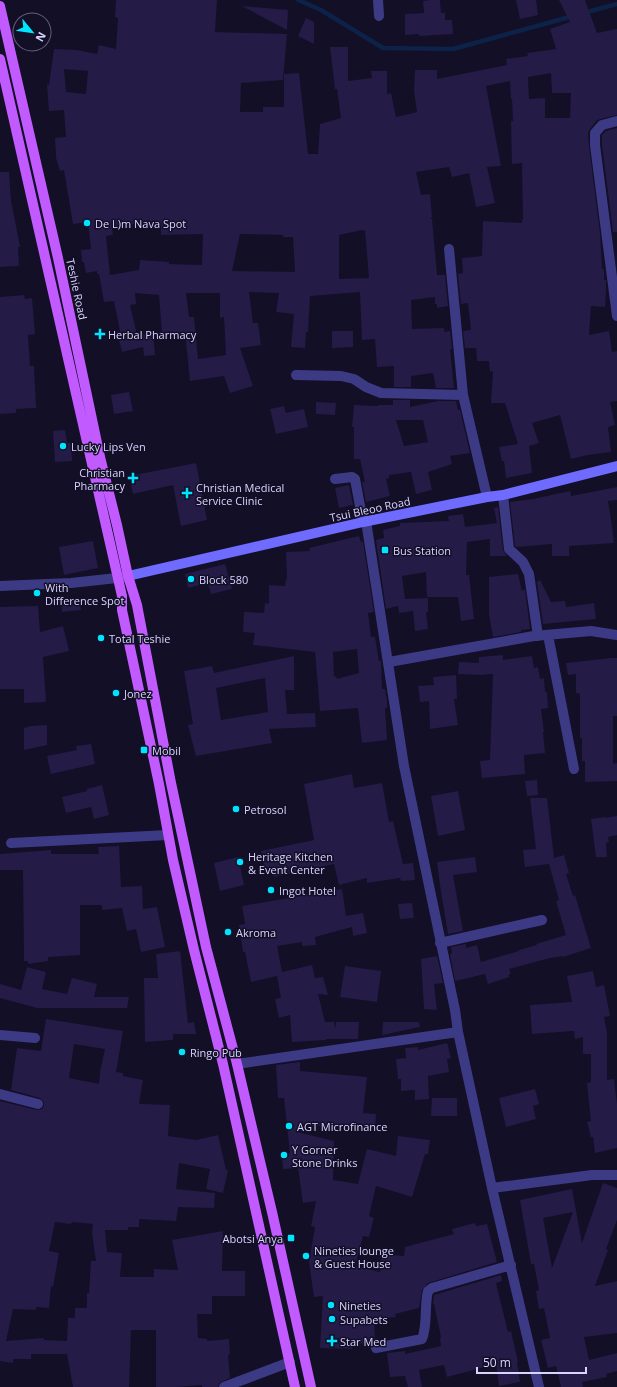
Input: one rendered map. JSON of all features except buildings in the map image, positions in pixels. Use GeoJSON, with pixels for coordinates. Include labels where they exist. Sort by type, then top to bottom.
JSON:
{"type":"FeatureCollection","features":[{"type":"Feature","properties":{"kind":"main road","name":"Teshie Road"},"geometry":{"type":"LineString","coordinates":[[0,6],[58,258],[100,458],[128,576],[137,605],[172,790],[206,947],[238,1064],[311,1387]]}},
{"type":"Feature","properties":{"kind":"main road"},"geometry":{"type":"LineString","coordinates":[[0,59],[122,596],[122,610],[159,784],[168,835],[194,950],[224,1071],[295,1387]]}},
{"type":"Feature","properties":{"kind":"street"},"geometry":{"type":"LineString","coordinates":[[378,0],[379,16]]}},
{"type":"Feature","properties":{"kind":"street"},"geometry":{"type":"LineString","coordinates":[[617,121],[602,124],[595,133],[595,139],[617,316]]}},
{"type":"Feature","properties":{"kind":"street"},"geometry":{"type":"LineString","coordinates":[[449,249],[464,395],[488,497]]}},
{"type":"Feature","properties":{"kind":"street"},"geometry":{"type":"LineString","coordinates":[[296,375],[341,376],[354,379],[366,387],[381,393],[464,395]]}},
{"type":"Feature","properties":{"kind":"street","name":"Tsui Bleoo Road"},"geometry":{"type":"LineString","coordinates":[[128,576],[365,521],[503,495],[617,466]]}},
{"type":"Feature","properties":{"kind":"street"},"geometry":{"type":"LineString","coordinates":[[335,479],[352,477],[355,479],[365,521],[389,662],[404,766],[455,1010],[458,1032],[492,1188],[539,1387]]}},
{"type":"Feature","properties":{"kind":"street"},"geometry":{"type":"LineString","coordinates":[[503,495],[509,549],[523,562],[529,574],[574,769]]}},
{"type":"Feature","properties":{"kind":"street"},"geometry":{"type":"LineString","coordinates":[[0,586],[71,583],[128,576]]}},
{"type":"Feature","properties":{"kind":"street"},"geometry":{"type":"LineString","coordinates":[[389,662],[543,635],[591,631],[617,635]]}},
{"type":"Feature","properties":{"kind":"street"},"geometry":{"type":"LineString","coordinates":[[11,843],[168,835]]}},
{"type":"Feature","properties":{"kind":"street"},"geometry":{"type":"LineString","coordinates":[[440,943],[542,920]]}},
{"type":"Feature","properties":{"kind":"street"},"geometry":{"type":"LineString","coordinates":[[238,1064],[458,1032]]}},
{"type":"Feature","properties":{"kind":"street"},"geometry":{"type":"LineString","coordinates":[[0,1035],[35,1038]]}},
{"type":"Feature","properties":{"kind":"street"},"geometry":{"type":"LineString","coordinates":[[0,1094],[38,1104]]}},
{"type":"Feature","properties":{"kind":"street"},"geometry":{"type":"LineString","coordinates":[[492,1188],[592,1175],[617,1175]]}},
{"type":"Feature","properties":{"kind":"street"},"geometry":{"type":"LineString","coordinates":[[376,1348],[422,1339],[425,1333],[426,1298],[428,1291],[432,1288],[510,1265]]}},
{"type":"Feature","properties":{"kind":"street"},"geometry":{"type":"LineString","coordinates":[[224,1387],[290,1362]]}},
{"type":"Feature","properties":{"kind":"waterway"},"geometry":{"type":"LineString","coordinates":[[298,0],[321,10],[383,48],[453,49],[573,16]]}},
{"type":"Feature","properties":{"kind":"waterway"},"geometry":{"type":"LineString","coordinates":[[584,13],[617,4]]}},
{"type":"Feature","properties":{"kind":"place","name":"De L)m Nava Spot"},"geometry":{"type":"Point","coordinates":[87,223]}},
{"type":"Feature","properties":{"kind":"place","name":"Herbal Pharmacy"},"geometry":{"type":"Point","coordinates":[100,334]}},
{"type":"Feature","properties":{"kind":"place","name":"Lucky Lips Ven"},"geometry":{"type":"Point","coordinates":[63,446]}},
{"type":"Feature","properties":{"kind":"place","name":"Christian Pharmacy"},"geometry":{"type":"Point","coordinates":[133,478]}},
{"type":"Feature","properties":{"kind":"place","name":"Christian Medical Service Clinic"},"geometry":{"type":"Point","coordinates":[187,493]}},
{"type":"Feature","properties":{"kind":"place","name":"Bus Station"},"geometry":{"type":"Point","coordinates":[385,550]}},
{"type":"Feature","properties":{"kind":"place","name":"Block 580"},"geometry":{"type":"Point","coordinates":[191,579]}},
{"type":"Feature","properties":{"kind":"place","name":"With Difference Spot"},"geometry":{"type":"Point","coordinates":[37,593]}},
{"type":"Feature","properties":{"kind":"place","name":"Total Teshie"},"geometry":{"type":"Point","coordinates":[101,638]}},
{"type":"Feature","properties":{"kind":"place","name":"Jonez"},"geometry":{"type":"Point","coordinates":[116,693]}},
{"type":"Feature","properties":{"kind":"place","name":"Mobil"},"geometry":{"type":"Point","coordinates":[144,750]}},
{"type":"Feature","properties":{"kind":"place","name":"Petrosol"},"geometry":{"type":"Point","coordinates":[236,809]}},
{"type":"Feature","properties":{"kind":"place","name":"Heritage Kitchen & Event Center"},"geometry":{"type":"Point","coordinates":[240,862]}},
{"type":"Feature","properties":{"kind":"place","name":"Ingot Hotel"},"geometry":{"type":"Point","coordinates":[271,890]}},
{"type":"Feature","properties":{"kind":"place","name":"Akroma"},"geometry":{"type":"Point","coordinates":[228,932]}},
{"type":"Feature","properties":{"kind":"place","name":"Ringo Pub"},"geometry":{"type":"Point","coordinates":[182,1052]}},
{"type":"Feature","properties":{"kind":"place","name":"AGT Microfinance"},"geometry":{"type":"Point","coordinates":[289,1126]}},
{"type":"Feature","properties":{"kind":"place","name":"Y Gorner Stone Drinks"},"geometry":{"type":"Point","coordinates":[284,1155]}},
{"type":"Feature","properties":{"kind":"place","name":"Abotsi Anya"},"geometry":{"type":"Point","coordinates":[291,1238]}},
{"type":"Feature","properties":{"kind":"place","name":"Nineties lounge & Guest House"},"geometry":{"type":"Point","coordinates":[306,1256]}},
{"type":"Feature","properties":{"kind":"place","name":"Nineties"},"geometry":{"type":"Point","coordinates":[331,1305]}},
{"type":"Feature","properties":{"kind":"place","name":"Supabets"},"geometry":{"type":"Point","coordinates":[332,1319]}},
{"type":"Feature","properties":{"kind":"place","name":"Star Med"},"geometry":{"type":"Point","coordinates":[332,1341]}}]}
